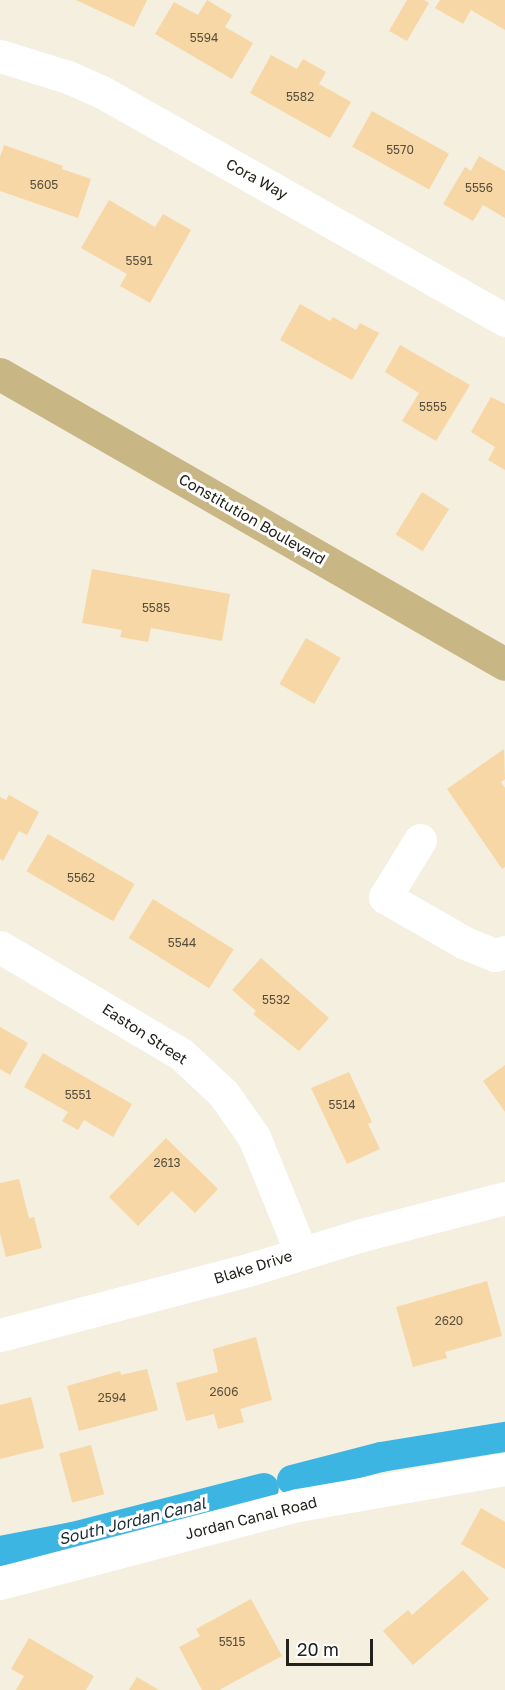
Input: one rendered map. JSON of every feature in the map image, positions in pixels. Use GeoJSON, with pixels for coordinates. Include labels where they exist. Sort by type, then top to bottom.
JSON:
{"type":"FeatureCollection","features":[{"type":"Feature","properties":{"kind":"main road","name":"Constitution Boulevard"},"geometry":{"type":"LineString","coordinates":[[0,374],[505,664]]}},
{"type":"Feature","properties":{"kind":"street","name":"Cora Way"},"geometry":{"type":"LineString","coordinates":[[0,56],[68,77],[102,92],[505,320]]}},
{"type":"Feature","properties":{"kind":"street"},"geometry":{"type":"LineString","coordinates":[[420,840],[385,897],[465,943],[495,955],[505,952]]}},
{"type":"Feature","properties":{"kind":"street","name":"Easton Street"},"geometry":{"type":"LineString","coordinates":[[0,947],[181,1054],[223,1093],[254,1137],[301,1252]]}},
{"type":"Feature","properties":{"kind":"street","name":"Blake Drive"},"geometry":{"type":"LineString","coordinates":[[0,1335],[251,1269],[301,1252],[505,1198]]}},
{"type":"Feature","properties":{"kind":"street","name":"Jordan Canal Road"},"geometry":{"type":"LineString","coordinates":[[0,1583],[298,1505],[505,1469]]}},
{"type":"Feature","properties":{"kind":"building"},"geometry":{"type":"Polygon","coordinates":[[[76,0],[147,0],[134,27],[76,0]]]}},
{"type":"Feature","properties":{"kind":"building"},"geometry":{"type":"Polygon","coordinates":[[[207,0],[232,15],[225,27],[253,43],[232,79],[155,34],[174,2],[198,15],[207,0]]]}},
{"type":"Feature","properties":{"kind":"building"},"geometry":{"type":"Polygon","coordinates":[[[407,0],[424,0],[429,3],[407,41],[389,31],[407,0]]]}},
{"type":"Feature","properties":{"kind":"building"},"geometry":{"type":"Polygon","coordinates":[[[440,0],[505,0],[505,30],[471,10],[463,24],[435,8],[440,0]]]}},
{"type":"Feature","properties":{"kind":"building"},"geometry":{"type":"Polygon","coordinates":[[[271,55],[297,69],[303,59],[326,72],[319,84],[351,102],[330,138],[250,93],[271,55]]]}},
{"type":"Feature","properties":{"kind":"building"},"geometry":{"type":"Polygon","coordinates":[[[372,111],[449,154],[429,190],[352,147],[372,111]]]}},
{"type":"Feature","properties":{"kind":"building"},"geometry":{"type":"Polygon","coordinates":[[[4,145],[63,166],[62,169],[91,179],[78,218],[0,191],[0,157],[4,145]]]}},
{"type":"Feature","properties":{"kind":"building"},"geometry":{"type":"Polygon","coordinates":[[[479,156],[505,171],[505,218],[483,205],[473,221],[443,204],[465,167],[471,171],[479,156]]]}},
{"type":"Feature","properties":{"kind":"building"},"geometry":{"type":"Polygon","coordinates":[[[109,200],[155,227],[163,214],[191,230],[150,303],[120,286],[127,274],[81,248],[109,200]]]}},
{"type":"Feature","properties":{"kind":"building"},"geometry":{"type":"Polygon","coordinates":[[[300,304],[330,321],[333,317],[356,330],[360,323],[379,333],[352,380],[280,340],[300,304]]]}},
{"type":"Feature","properties":{"kind":"building"},"geometry":{"type":"Polygon","coordinates":[[[400,345],[470,385],[436,441],[402,421],[419,393],[385,372],[400,345]]]}},
{"type":"Feature","properties":{"kind":"building"},"geometry":{"type":"Polygon","coordinates":[[[491,397],[505,404],[505,470],[488,460],[495,447],[471,432],[491,397]]]}},
{"type":"Feature","properties":{"kind":"building"},"geometry":{"type":"Polygon","coordinates":[[[422,492],[449,509],[423,551],[396,534],[422,492]]]}},
{"type":"Feature","properties":{"kind":"building"},"geometry":{"type":"Polygon","coordinates":[[[92,569],[230,594],[222,641],[151,628],[148,642],[120,637],[122,630],[82,623],[92,569]]]}},
{"type":"Feature","properties":{"kind":"building"},"geometry":{"type":"Polygon","coordinates":[[[306,638],[341,658],[314,704],[280,684],[306,638]]]}},
{"type":"Feature","properties":{"kind":"building"},"geometry":{"type":"Polygon","coordinates":[[[504,749],[505,779],[501,782],[505,788],[505,867],[502,869],[447,789],[504,749]]]}},
{"type":"Feature","properties":{"kind":"building"},"geometry":{"type":"Polygon","coordinates":[[[9,795],[39,812],[27,835],[19,831],[3,861],[0,859],[0,797],[6,800],[9,795]]]}},
{"type":"Feature","properties":{"kind":"building"},"geometry":{"type":"Polygon","coordinates":[[[48,834],[135,884],[113,921],[26,871],[48,834]]]}},
{"type":"Feature","properties":{"kind":"building"},"geometry":{"type":"Polygon","coordinates":[[[153,899],[234,949],[209,988],[129,938],[153,899]]]}},
{"type":"Feature","properties":{"kind":"building"},"geometry":{"type":"Polygon","coordinates":[[[261,958],[329,1018],[299,1051],[253,1014],[256,1011],[232,990],[261,958]]]}},
{"type":"Feature","properties":{"kind":"building"},"geometry":{"type":"Polygon","coordinates":[[[0,1027],[28,1043],[10,1075],[0,1069],[0,1027]]]}},
{"type":"Feature","properties":{"kind":"building"},"geometry":{"type":"Polygon","coordinates":[[[43,1053],[132,1104],[113,1137],[84,1120],[78,1130],[62,1121],[68,1112],[24,1087],[43,1053]]]}},
{"type":"Feature","properties":{"kind":"building"},"geometry":{"type":"Polygon","coordinates":[[[505,1065],[505,1112],[483,1081],[505,1065]]]}},
{"type":"Feature","properties":{"kind":"building"},"geometry":{"type":"Polygon","coordinates":[[[349,1072],[372,1122],[368,1124],[380,1149],[347,1164],[311,1088],[349,1072]]]}},
{"type":"Feature","properties":{"kind":"building"},"geometry":{"type":"Polygon","coordinates":[[[166,1138],[218,1189],[195,1213],[172,1191],[138,1226],[109,1197],[166,1138]]]}},
{"type":"Feature","properties":{"kind":"building"},"geometry":{"type":"Polygon","coordinates":[[[19,1179],[29,1218],[34,1217],[42,1248],[6,1257],[0,1233],[0,1183],[19,1179]]]}},
{"type":"Feature","properties":{"kind":"building"},"geometry":{"type":"Polygon","coordinates":[[[487,1281],[502,1336],[445,1352],[447,1358],[413,1367],[396,1307],[487,1281]]]}},
{"type":"Feature","properties":{"kind":"building"},"geometry":{"type":"Polygon","coordinates":[[[256,1337],[272,1400],[240,1409],[244,1422],[218,1429],[214,1414],[186,1421],[176,1383],[218,1372],[213,1349],[256,1337]]]}},
{"type":"Feature","properties":{"kind":"building"},"geometry":{"type":"Polygon","coordinates":[[[147,1369],[158,1410],[79,1431],[67,1386],[120,1371],[121,1375],[147,1369]]]}},
{"type":"Feature","properties":{"kind":"building"},"geometry":{"type":"Polygon","coordinates":[[[31,1397],[44,1448],[0,1459],[0,1405],[31,1397]]]}},
{"type":"Feature","properties":{"kind":"building"},"geometry":{"type":"Polygon","coordinates":[[[91,1445],[104,1494],[72,1503],[59,1454],[91,1445]]]}},
{"type":"Feature","properties":{"kind":"building"},"geometry":{"type":"Polygon","coordinates":[[[481,1508],[505,1522],[505,1569],[461,1544],[481,1508]]]}},
{"type":"Feature","properties":{"kind":"building"},"geometry":{"type":"Polygon","coordinates":[[[463,1570],[489,1599],[413,1665],[383,1631],[408,1610],[412,1615],[463,1570]]]}},
{"type":"Feature","properties":{"kind":"building"},"geometry":{"type":"Polygon","coordinates":[[[251,1599],[282,1656],[219,1690],[202,1690],[179,1647],[200,1636],[196,1629],[251,1599]]]}},
{"type":"Feature","properties":{"kind":"building"},"geometry":{"type":"Polygon","coordinates":[[[29,1638],[94,1676],[86,1690],[16,1690],[24,1676],[11,1669],[29,1638]]]}},
{"type":"Feature","properties":{"kind":"building"},"geometry":{"type":"Polygon","coordinates":[[[137,1677],[159,1690],[129,1690],[137,1677]]]}},
{"type":"Feature","properties":{"kind":"waterway","name":"South Jordan Canal"},"geometry":{"type":"LineString","coordinates":[[292,1480],[381,1457],[505,1437]]}},
{"type":"Feature","properties":{"kind":"waterway","name":"South Jordan Canal"},"geometry":{"type":"LineString","coordinates":[[0,1551],[73,1537],[264,1488]]}}]}
